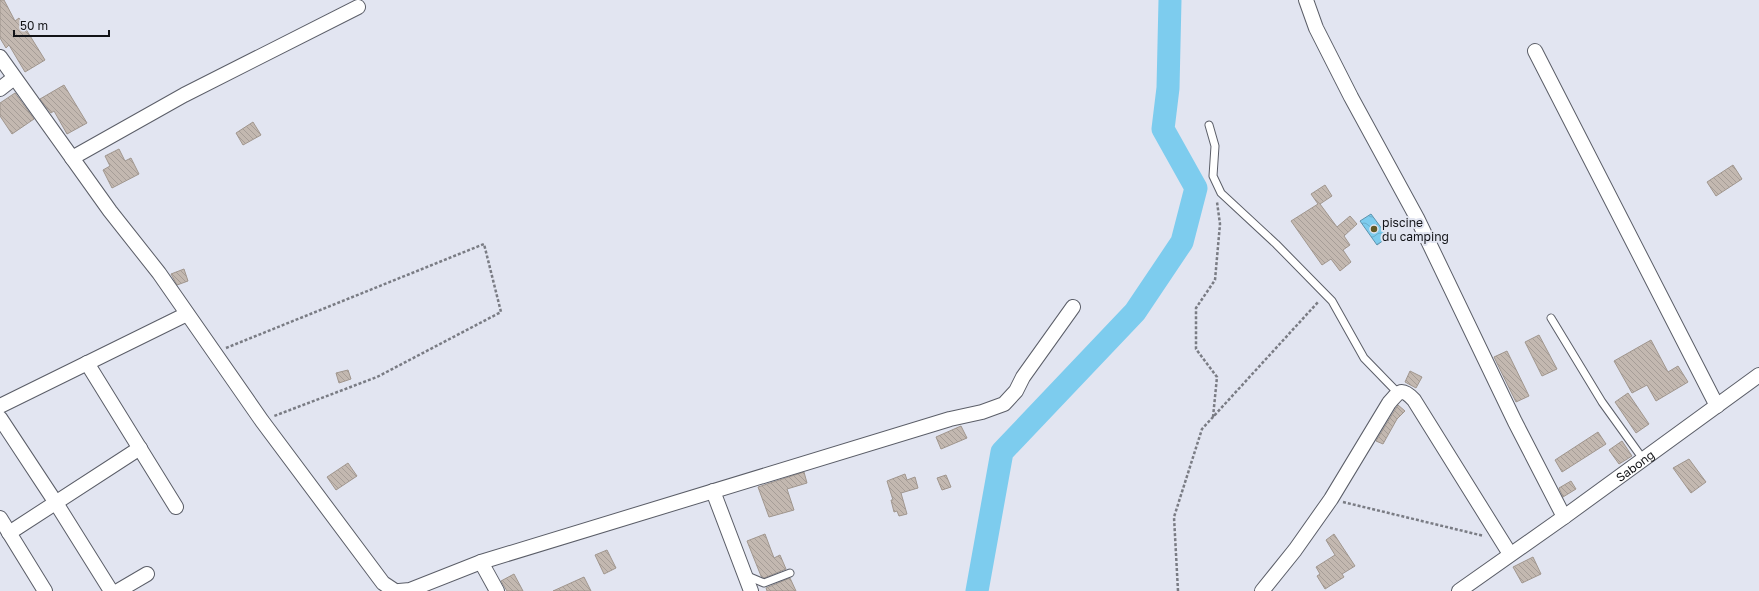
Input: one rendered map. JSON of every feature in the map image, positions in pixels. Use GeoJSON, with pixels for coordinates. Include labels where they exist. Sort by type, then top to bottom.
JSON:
{"type":"FeatureCollection","features":[{"type":"Feature","properties":{"kind":"street"},"geometry":{"type":"LineString","coordinates":[[1306,0],[1316,28],[1416,218],[1515,422],[1564,517]]}},
{"type":"Feature","properties":{"kind":"street"},"geometry":{"type":"LineString","coordinates":[[72,158],[184,95],[358,7]]}},
{"type":"Feature","properties":{"kind":"street"},"geometry":{"type":"LineString","coordinates":[[1535,51],[1717,406]]}},
{"type":"Feature","properties":{"kind":"street"},"geometry":{"type":"LineString","coordinates":[[0,57],[110,211],[159,273],[262,420],[383,583],[395,591]]}},
{"type":"Feature","properties":{"kind":"street"},"geometry":{"type":"LineString","coordinates":[[0,89],[14,78]]}},
{"type":"Feature","properties":{"kind":"street"},"geometry":{"type":"LineString","coordinates":[[399,591],[410,590],[481,562],[950,419],[982,412],[1004,404],[1016,390],[1023,377],[1073,307]]}},
{"type":"Feature","properties":{"kind":"street"},"geometry":{"type":"LineString","coordinates":[[0,406],[187,314]]}},
{"type":"Feature","properties":{"kind":"street"},"geometry":{"type":"LineString","coordinates":[[87,363],[176,507]]}},
{"type":"Feature","properties":{"kind":"street","name":"Sabong"},"geometry":{"type":"LineString","coordinates":[[1459,591],[1564,517],[1759,375]]}},
{"type":"Feature","properties":{"kind":"street"},"geometry":{"type":"LineString","coordinates":[[1262,591],[1295,550],[1331,499],[1389,403],[1398,393],[1407,392],[1414,400],[1510,554]]}},
{"type":"Feature","properties":{"kind":"street"},"geometry":{"type":"LineString","coordinates":[[0,418],[56,503],[110,591]]}},
{"type":"Feature","properties":{"kind":"street"},"geometry":{"type":"LineString","coordinates":[[9,533],[140,448]]}},
{"type":"Feature","properties":{"kind":"street"},"geometry":{"type":"LineString","coordinates":[[713,491],[751,591]]}},
{"type":"Feature","properties":{"kind":"street"},"geometry":{"type":"LineString","coordinates":[[0,518],[45,591]]}},
{"type":"Feature","properties":{"kind":"street"},"geometry":{"type":"LineString","coordinates":[[481,562],[497,591]]}},
{"type":"Feature","properties":{"kind":"street"},"geometry":{"type":"LineString","coordinates":[[118,591],[147,574]]}},
{"type":"Feature","properties":{"kind":"lane"},"geometry":{"type":"LineString","coordinates":[[1209,125],[1215,146],[1213,176],[1221,193],[1276,244],[1332,302],[1342,317],[1354,344],[1364,358],[1398,393]]}},
{"type":"Feature","properties":{"kind":"lane"},"geometry":{"type":"LineString","coordinates":[[1551,318],[1602,402],[1643,460]]}},
{"type":"Feature","properties":{"kind":"lane"},"geometry":{"type":"LineString","coordinates":[[744,574],[764,583],[790,574]]}},
{"type":"Feature","properties":{"kind":"path"},"geometry":{"type":"LineString","coordinates":[[1213,417],[1217,377],[1196,349],[1196,308],[1215,280],[1220,224],[1216,197]]}},
{"type":"Feature","properties":{"kind":"path"},"geometry":{"type":"LineString","coordinates":[[214,353],[484,244],[501,312],[377,377],[262,420]]}},
{"type":"Feature","properties":{"kind":"path"},"geometry":{"type":"LineString","coordinates":[[1178,591],[1174,517],[1202,429],[1325,295]]}},
{"type":"Feature","properties":{"kind":"path"},"geometry":{"type":"LineString","coordinates":[[1331,499],[1500,540]]}},
{"type":"Feature","properties":{"kind":"water","name":"piscine du camping"},"geometry":{"type":"Polygon","coordinates":[[[1371,214],[1388,237],[1377,245],[1360,221],[1371,214]]]}},
{"type":"Feature","properties":{"kind":"building"},"geometry":{"type":"Polygon","coordinates":[[[0,0],[4,0],[15,21],[19,18],[45,60],[25,72],[9,45],[6,48],[0,38],[0,0]]]}},
{"type":"Feature","properties":{"kind":"building"},"geometry":{"type":"Polygon","coordinates":[[[64,85],[87,123],[67,134],[54,111],[51,113],[40,99],[64,85]]]}},
{"type":"Feature","properties":{"kind":"building"},"geometry":{"type":"Polygon","coordinates":[[[15,93],[34,119],[12,134],[0,116],[0,103],[15,93]]]}},
{"type":"Feature","properties":{"kind":"building"},"geometry":{"type":"Polygon","coordinates":[[[253,122],[261,135],[243,145],[236,133],[253,122]]]}},
{"type":"Feature","properties":{"kind":"building"},"geometry":{"type":"Polygon","coordinates":[[[119,149],[125,161],[131,158],[139,174],[112,188],[103,170],[110,166],[105,156],[119,149]]]}},
{"type":"Feature","properties":{"kind":"building"},"geometry":{"type":"Polygon","coordinates":[[[1733,165],[1742,179],[1716,196],[1707,182],[1733,165]]]}},
{"type":"Feature","properties":{"kind":"building"},"geometry":{"type":"Polygon","coordinates":[[[1325,185],[1332,196],[1320,204],[1337,227],[1350,216],[1357,224],[1344,236],[1350,245],[1343,250],[1351,262],[1340,271],[1331,259],[1322,265],[1291,221],[1318,204],[1311,194],[1325,185]]]}},
{"type":"Feature","properties":{"kind":"building"},"geometry":{"type":"Polygon","coordinates":[[[184,269],[188,281],[177,285],[171,274],[184,269]]]}},
{"type":"Feature","properties":{"kind":"building"},"geometry":{"type":"Polygon","coordinates":[[[1539,335],[1557,369],[1542,376],[1525,342],[1539,335]]]}},
{"type":"Feature","properties":{"kind":"building"},"geometry":{"type":"Polygon","coordinates":[[[1651,340],[1668,372],[1678,366],[1688,382],[1656,401],[1647,385],[1632,393],[1614,361],[1651,340]]]}},
{"type":"Feature","properties":{"kind":"building"},"geometry":{"type":"Polygon","coordinates":[[[1507,351],[1529,396],[1516,402],[1494,357],[1507,351]]]}},
{"type":"Feature","properties":{"kind":"building"},"geometry":{"type":"Polygon","coordinates":[[[348,370],[351,379],[339,383],[336,373],[348,370]]]}},
{"type":"Feature","properties":{"kind":"building"},"geometry":{"type":"Polygon","coordinates":[[[1410,371],[1422,377],[1416,388],[1405,382],[1410,371]]]}},
{"type":"Feature","properties":{"kind":"building"},"geometry":{"type":"Polygon","coordinates":[[[1628,393],[1649,424],[1636,433],[1615,402],[1628,393]]]}},
{"type":"Feature","properties":{"kind":"building"},"geometry":{"type":"Polygon","coordinates":[[[1398,405],[1405,411],[1397,419],[1383,444],[1376,441],[1398,405]]]}},
{"type":"Feature","properties":{"kind":"building"},"geometry":{"type":"Polygon","coordinates":[[[961,426],[967,438],[941,449],[936,437],[961,426]]]}},
{"type":"Feature","properties":{"kind":"building"},"geometry":{"type":"Polygon","coordinates":[[[1598,432],[1606,444],[1562,472],[1555,460],[1598,432]]]}},
{"type":"Feature","properties":{"kind":"building"},"geometry":{"type":"Polygon","coordinates":[[[1622,441],[1632,456],[1619,464],[1609,450],[1622,441]]]}},
{"type":"Feature","properties":{"kind":"building"},"geometry":{"type":"Polygon","coordinates":[[[1689,459],[1706,482],[1691,493],[1673,468],[1689,459]]]}},
{"type":"Feature","properties":{"kind":"building"},"geometry":{"type":"Polygon","coordinates":[[[348,463],[357,476],[336,490],[327,477],[348,463]]]}},
{"type":"Feature","properties":{"kind":"building"},"geometry":{"type":"Polygon","coordinates":[[[804,472],[807,483],[787,489],[794,510],[769,517],[758,487],[804,472]]]}},
{"type":"Feature","properties":{"kind":"building"},"geometry":{"type":"Polygon","coordinates":[[[905,474],[907,480],[915,477],[918,488],[901,493],[907,514],[899,516],[897,511],[894,512],[891,500],[893,500],[887,481],[905,474]]]}},
{"type":"Feature","properties":{"kind":"building"},"geometry":{"type":"Polygon","coordinates":[[[946,475],[951,487],[942,490],[937,478],[946,475]]]}},
{"type":"Feature","properties":{"kind":"building"},"geometry":{"type":"Polygon","coordinates":[[[1571,481],[1576,489],[1563,497],[1559,488],[1571,481]]]}},
{"type":"Feature","properties":{"kind":"building"},"geometry":{"type":"Polygon","coordinates":[[[765,534],[774,558],[780,555],[786,569],[764,578],[761,576],[747,541],[765,534]]]}},
{"type":"Feature","properties":{"kind":"building"},"geometry":{"type":"Polygon","coordinates":[[[1334,534],[1355,566],[1342,574],[1344,577],[1325,589],[1317,576],[1320,574],[1316,567],[1335,555],[1326,540],[1334,534]]]}},
{"type":"Feature","properties":{"kind":"building"},"geometry":{"type":"Polygon","coordinates":[[[607,550],[616,568],[604,574],[595,555],[607,550]]]}},
{"type":"Feature","properties":{"kind":"building"},"geometry":{"type":"Polygon","coordinates":[[[1533,557],[1541,574],[1522,583],[1513,567],[1533,557]]]}},
{"type":"Feature","properties":{"kind":"building"},"geometry":{"type":"Polygon","coordinates":[[[514,574],[523,591],[507,591],[501,581],[514,574]]]}},
{"type":"Feature","properties":{"kind":"building"},"geometry":{"type":"Polygon","coordinates":[[[584,577],[591,591],[553,591],[584,577]]]}},
{"type":"Feature","properties":{"kind":"building"},"geometry":{"type":"Polygon","coordinates":[[[790,578],[796,591],[767,591],[766,588],[790,578]]]}},
{"type":"Feature","properties":{"kind":"waterway"},"geometry":{"type":"LineString","coordinates":[[977,591],[1002,452],[1135,312],[1182,242],[1196,188],[1163,129],[1168,88],[1170,0]]}},
{"type":"Feature","properties":{"kind":"place","name":"piscine du camping"},"geometry":{"type":"Point","coordinates":[1374,229]}}]}
